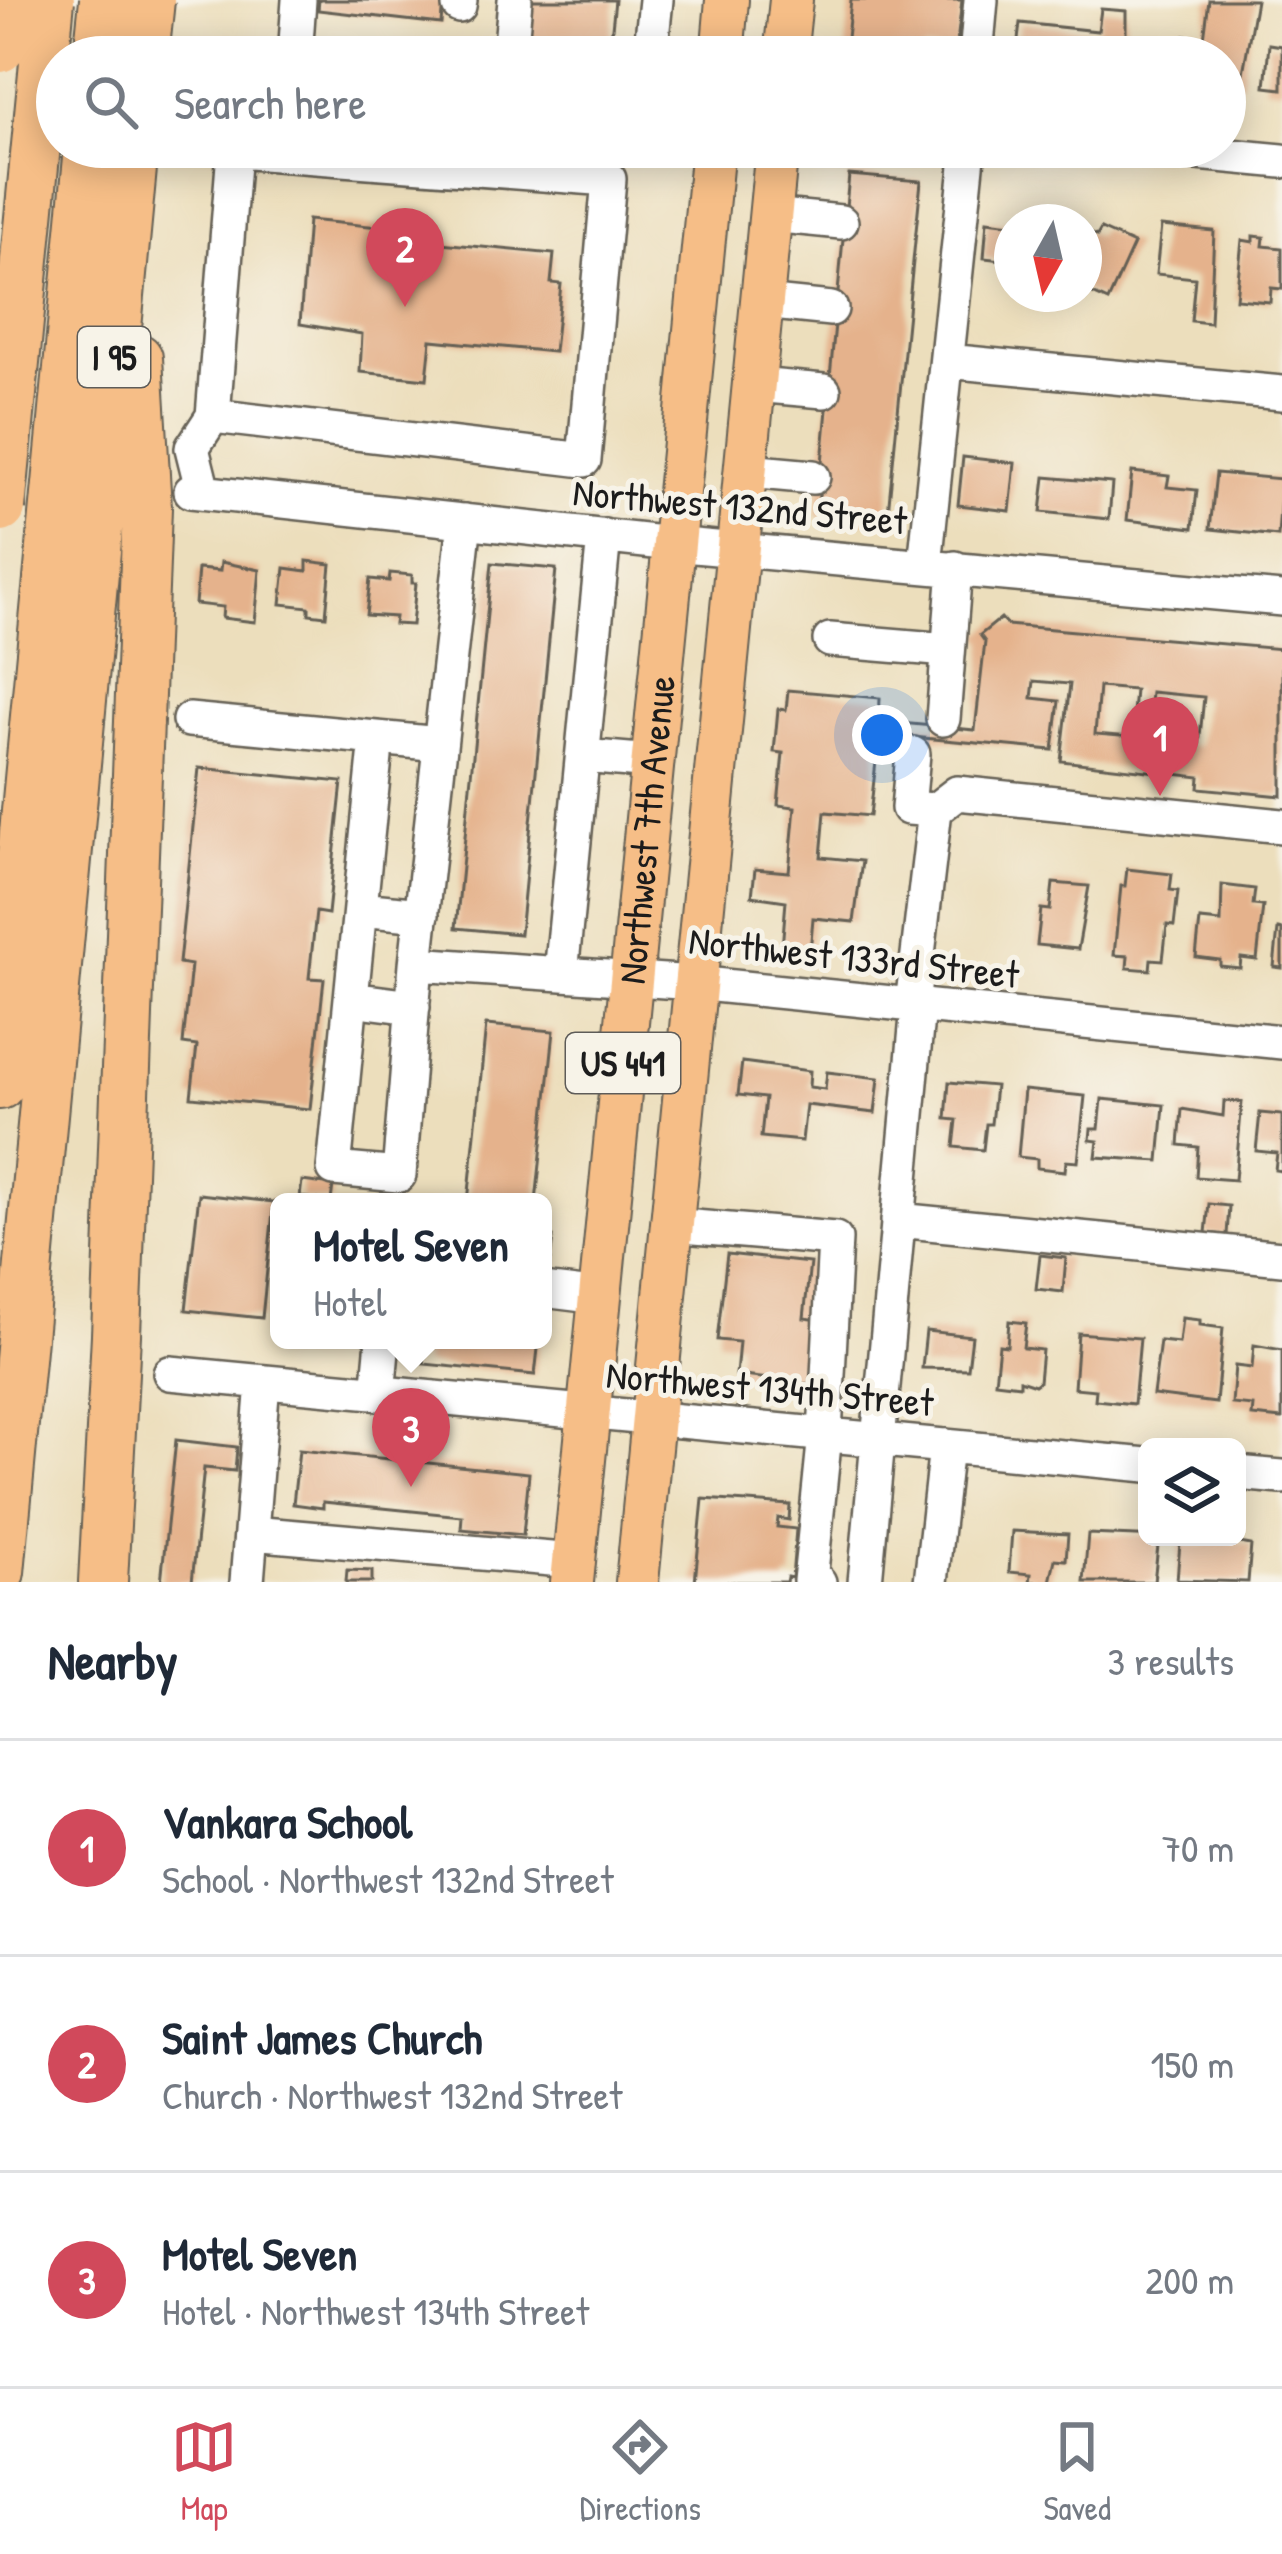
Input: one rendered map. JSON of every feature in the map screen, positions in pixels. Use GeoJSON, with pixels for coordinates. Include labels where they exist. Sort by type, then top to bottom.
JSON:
{"type":"FeatureCollection","features":[{"type":"Feature","properties":{"kind":"highway"},"geometry":{"type":"LineString","coordinates":[[0,45],[4,0]]}},
{"type":"Feature","properties":{"kind":"highway"},"geometry":{"type":"LineString","coordinates":[[47,36],[50,0]]}},
{"type":"Feature","properties":{"kind":"highway"},"geometry":{"type":"LineString","coordinates":[[100,36],[104,0]]}},
{"type":"Feature","properties":{"kind":"highway"},"geometry":{"type":"LineString","coordinates":[[146,36],[150,0]]}},
{"type":"Feature","properties":{"kind":"highway"},"geometry":{"type":"LineString","coordinates":[[0,522],[36,145]]}},
{"type":"Feature","properties":{"kind":"highway"},"geometry":{"type":"LineString","coordinates":[[89,168],[100,512],[115,1357],[103,1582]]}},
{"type":"Feature","properties":{"kind":"highway","name":"I 95"},"geometry":{"type":"LineString","coordinates":[[0,1572],[132,168]]}},
{"type":"Feature","properties":{"kind":"highway"},"geometry":{"type":"LineString","coordinates":[[0,1085],[100,512]]}},
{"type":"Feature","properties":{"kind":"main road"},"geometry":{"type":"LineString","coordinates":[[724,36],[727,0]]}},
{"type":"Feature","properties":{"kind":"main road"},"geometry":{"type":"LineString","coordinates":[[787,36],[791,0]]}},
{"type":"Feature","properties":{"kind":"main road","name":"Northwest 7th Avenue"},"geometry":{"type":"LineString","coordinates":[[573,1572],[711,168]]}},
{"type":"Feature","properties":{"kind":"main road","name":"Northwest 7th Avenue"},"geometry":{"type":"LineString","coordinates":[[637,1582],[775,168]]}},
{"type":"Feature","properties":{"kind":"street"},"geometry":{"type":"LineString","coordinates":[[296,36],[299,0]]}},
{"type":"Feature","properties":{"kind":"street"},"geometry":{"type":"LineString","coordinates":[[512,36],[515,0]]}},
{"type":"Feature","properties":{"kind":"street"},"geometry":{"type":"LineString","coordinates":[[652,36],[656,0]]}},
{"type":"Feature","properties":{"kind":"street"},"geometry":{"type":"LineString","coordinates":[[978,36],[981,0]]}},
{"type":"Feature","properties":{"kind":"street"},"geometry":{"type":"LineString","coordinates":[[0,45],[36,48]]}},
{"type":"Feature","properties":{"kind":"street"},"geometry":{"type":"LineString","coordinates":[[1246,158],[1282,161]]}},
{"type":"Feature","properties":{"kind":"street"},"geometry":{"type":"LineString","coordinates":[[233,168],[213,416],[584,460],[609,179],[472,168]]}},
{"type":"Feature","properties":{"kind":"street"},"geometry":{"type":"LineString","coordinates":[[943,719],[948,650],[940,567],[946,361],[967,168]]}},
{"type":"Feature","properties":{"kind":"street"},"geometry":{"type":"LineString","coordinates":[[770,215],[841,222]]}},
{"type":"Feature","properties":{"kind":"street"},"geometry":{"type":"LineString","coordinates":[[763,302],[832,309]]}},
{"type":"Feature","properties":{"kind":"street"},"geometry":{"type":"LineString","coordinates":[[946,361],[1282,393]]}},
{"type":"Feature","properties":{"kind":"street"},"geometry":{"type":"LineString","coordinates":[[755,385],[824,391]]}},
{"type":"Feature","properties":{"kind":"street","name":"Northwest 132nd Street"},"geometry":{"type":"LineString","coordinates":[[213,416],[192,448],[197,492],[672,544],[1282,599]]}},
{"type":"Feature","properties":{"kind":"street"},"geometry":{"type":"LineString","coordinates":[[747,471],[813,477]]}},
{"type":"Feature","properties":{"kind":"street"},"geometry":{"type":"LineString","coordinates":[[375,758],[334,1169],[397,1189],[416,964],[465,521]]}},
{"type":"Feature","properties":{"kind":"street"},"geometry":{"type":"LineString","coordinates":[[561,974],[604,536]]}},
{"type":"Feature","properties":{"kind":"street"},"geometry":{"type":"LineString","coordinates":[[830,642],[948,650]]}},
{"type":"Feature","properties":{"kind":"street"},"geometry":{"type":"LineString","coordinates":[[189,720],[440,744]]}},
{"type":"Feature","properties":{"kind":"street"},"geometry":{"type":"LineString","coordinates":[[914,754],[908,808],[935,810],[957,793],[1282,826]]}},
{"type":"Feature","properties":{"kind":"street"},"geometry":{"type":"LineString","coordinates":[[583,755],[652,762]]}},
{"type":"Feature","properties":{"kind":"street"},"geometry":{"type":"LineString","coordinates":[[865,1582],[935,810]]}},
{"type":"Feature","properties":{"kind":"street"},"geometry":{"type":"LineString","coordinates":[[360,909],[422,915]]}},
{"type":"Feature","properties":{"kind":"street","name":"Northwest 133rd Street"},"geometry":{"type":"LineString","coordinates":[[416,964],[694,983],[1282,1042]]}},
{"type":"Feature","properties":{"kind":"street"},"geometry":{"type":"LineString","coordinates":[[350,999],[412,1007]]}},
{"type":"Feature","properties":{"kind":"street"},"geometry":{"type":"LineString","coordinates":[[898,1220],[1282,1258]]}},
{"type":"Feature","properties":{"kind":"street"},"geometry":{"type":"LineString","coordinates":[[671,1225],[835,1239],[825,1435],[809,1581],[819,1582]]}},
{"type":"Feature","properties":{"kind":"street"},"geometry":{"type":"LineString","coordinates":[[552,1291],[600,1297]]}},
{"type":"Feature","properties":{"kind":"street"},"geometry":{"type":"LineString","coordinates":[[378,1394],[382,1349]]}},
{"type":"Feature","properties":{"kind":"street","name":"Northwest 134th Street"},"geometry":{"type":"LineString","coordinates":[[170,1373],[1138,1464]]}},
{"type":"Feature","properties":{"kind":"street"},"geometry":{"type":"LineString","coordinates":[[247,1582],[263,1382]]}},
{"type":"Feature","properties":{"kind":"street"},"geometry":{"type":"LineString","coordinates":[[931,1582],[946,1446]]}},
{"type":"Feature","properties":{"kind":"street"},"geometry":{"type":"LineString","coordinates":[[1246,1474],[1282,1477]]}},
{"type":"Feature","properties":{"kind":"street"},"geometry":{"type":"LineString","coordinates":[[251,1533],[573,1572]]}},
{"type":"Feature","properties":{"kind":"building"},"geometry":{"type":"Polygon","coordinates":[[[319,0],[443,0],[441,24],[318,10],[319,0]]]}},
{"type":"Feature","properties":{"kind":"building"},"geometry":{"type":"Polygon","coordinates":[[[526,0],[615,0],[611,36],[523,36],[526,0]]]}},
{"type":"Feature","properties":{"kind":"building"},"geometry":{"type":"Polygon","coordinates":[[[851,0],[962,0],[958,36],[847,36],[851,0]]]}},
{"type":"Feature","properties":{"kind":"building"},"geometry":{"type":"Polygon","coordinates":[[[1209,0],[1256,0],[1246,56],[1246,36],[1204,36],[1209,0]]]}},
{"type":"Feature","properties":{"kind":"building"},"geometry":{"type":"Polygon","coordinates":[[[1101,9],[1126,11],[1126,36],[1018,36],[1020,23],[1098,31],[1101,9]]]}},
{"type":"Feature","properties":{"kind":"building"},"geometry":{"type":"Polygon","coordinates":[[[1269,44],[1282,46],[1282,89],[1265,87],[1269,44]]]}},
{"type":"Feature","properties":{"kind":"building"},"geometry":{"type":"Polygon","coordinates":[[[849,175],[921,181],[887,523],[817,516],[849,175]]]}},
{"type":"Feature","properties":{"kind":"building"},"geometry":{"type":"Polygon","coordinates":[[[308,220],[441,233],[440,243],[554,254],[551,283],[561,284],[554,352],[431,340],[427,379],[360,372],[362,334],[300,324],[308,220]]]}},
{"type":"Feature","properties":{"kind":"building"},"geometry":{"type":"Polygon","coordinates":[[[987,221],[994,222],[994,259],[984,258],[987,221]]]}},
{"type":"Feature","properties":{"kind":"building"},"geometry":{"type":"Polygon","coordinates":[[[1161,226],[1214,231],[1210,323],[1191,321],[1195,278],[1156,274],[1161,226]]]}},
{"type":"Feature","properties":{"kind":"building"},"geometry":{"type":"Polygon","coordinates":[[[1102,229],[1134,244],[1108,301],[1102,298],[1102,229]]]}},
{"type":"Feature","properties":{"kind":"building"},"geometry":{"type":"Polygon","coordinates":[[[1253,236],[1264,237],[1263,246],[1282,248],[1282,289],[1271,288],[1270,302],[1236,299],[1242,240],[1253,242],[1253,236]]]}},
{"type":"Feature","properties":{"kind":"building"},"geometry":{"type":"Polygon","coordinates":[[[963,457],[1015,463],[1010,511],[958,505],[963,457]]]}},
{"type":"Feature","properties":{"kind":"building"},"geometry":{"type":"Polygon","coordinates":[[[1132,472],[1169,476],[1167,487],[1197,490],[1193,528],[1127,520],[1132,472]]]}},
{"type":"Feature","properties":{"kind":"building"},"geometry":{"type":"Polygon","coordinates":[[[1216,473],[1282,479],[1278,536],[1210,529],[1216,473]]]}},
{"type":"Feature","properties":{"kind":"building"},"geometry":{"type":"Polygon","coordinates":[[[1045,477],[1112,483],[1109,519],[1041,512],[1045,477]]]}},
{"type":"Feature","properties":{"kind":"building"},"geometry":{"type":"Polygon","coordinates":[[[307,561],[331,564],[326,616],[309,614],[309,607],[281,604],[285,568],[307,571],[307,561]]]}},
{"type":"Feature","properties":{"kind":"building"},"geometry":{"type":"Polygon","coordinates":[[[221,562],[260,570],[255,622],[222,618],[223,607],[195,604],[198,569],[220,571],[221,562]]]}},
{"type":"Feature","properties":{"kind":"building"},"geometry":{"type":"Polygon","coordinates":[[[492,563],[556,569],[520,934],[456,928],[492,563]]]}},
{"type":"Feature","properties":{"kind":"building"},"geometry":{"type":"Polygon","coordinates":[[[390,573],[412,575],[416,583],[412,625],[394,624],[395,617],[366,615],[370,579],[389,581],[390,573]]]}},
{"type":"Feature","properties":{"kind":"building"},"geometry":{"type":"Polygon","coordinates":[[[1001,618],[1007,625],[1282,649],[1282,796],[1199,788],[1200,777],[1061,761],[1070,684],[1034,681],[1032,698],[1059,701],[1053,750],[879,734],[870,816],[825,812],[821,857],[862,861],[854,922],[813,918],[810,952],[782,948],[786,901],[752,896],[755,869],[789,872],[795,807],[778,805],[783,753],[774,752],[778,709],[786,710],[788,690],[880,698],[879,721],[975,730],[985,642],[980,635],[1001,618]],[[1099,687],[1095,734],[1131,737],[1135,690],[1099,687]],[[1151,692],[1147,742],[1199,746],[1204,697],[1151,692]]]}},
{"type":"Feature","properties":{"kind":"building"},"geometry":{"type":"Polygon","coordinates":[[[199,768],[342,782],[328,914],[316,912],[309,978],[324,979],[310,1109],[191,1097],[197,1046],[183,1044],[191,965],[179,963],[199,768]]]}},
{"type":"Feature","properties":{"kind":"building"},"geometry":{"type":"Polygon","coordinates":[[[1127,869],[1172,874],[1170,890],[1178,891],[1163,960],[1151,959],[1150,970],[1127,968],[1128,956],[1114,955],[1127,869]]]}},
{"type":"Feature","properties":{"kind":"building"},"geometry":{"type":"Polygon","coordinates":[[[1053,883],[1089,886],[1078,949],[1037,945],[1041,909],[1050,910],[1053,883]]]}},
{"type":"Feature","properties":{"kind":"building"},"geometry":{"type":"Polygon","coordinates":[[[1222,885],[1255,889],[1253,905],[1263,906],[1257,960],[1241,958],[1240,968],[1196,957],[1200,920],[1221,922],[1222,885]]]}},
{"type":"Feature","properties":{"kind":"building"},"geometry":{"type":"Polygon","coordinates":[[[1278,929],[1282,930],[1282,968],[1274,967],[1278,929]]]}},
{"type":"Feature","properties":{"kind":"building"},"geometry":{"type":"Polygon","coordinates":[[[486,1025],[554,1031],[537,1193],[469,1193],[486,1025]]]}},
{"type":"Feature","properties":{"kind":"building"},"geometry":{"type":"Polygon","coordinates":[[[742,1062],[810,1071],[809,1087],[825,1089],[827,1072],[879,1078],[875,1113],[806,1105],[802,1141],[761,1137],[765,1098],[738,1095],[742,1062]]]}},
{"type":"Feature","properties":{"kind":"building"},"geometry":{"type":"Polygon","coordinates":[[[949,1082],[995,1086],[983,1150],[954,1147],[957,1120],[946,1119],[949,1082]]]}},
{"type":"Feature","properties":{"kind":"building"},"geometry":{"type":"Polygon","coordinates":[[[1024,1090],[1085,1096],[1078,1162],[1066,1161],[1065,1171],[1037,1168],[1037,1159],[1018,1157],[1024,1090]]]}},
{"type":"Feature","properties":{"kind":"building"},"geometry":{"type":"Polygon","coordinates":[[[1102,1099],[1164,1105],[1159,1161],[1096,1157],[1098,1141],[1090,1140],[1091,1129],[1099,1129],[1102,1099]]]}},
{"type":"Feature","properties":{"kind":"building"},"geometry":{"type":"Polygon","coordinates":[[[1224,1101],[1242,1102],[1235,1180],[1196,1177],[1198,1147],[1179,1145],[1182,1109],[1223,1116],[1224,1101]]]}},
{"type":"Feature","properties":{"kind":"building"},"geometry":{"type":"Polygon","coordinates":[[[1260,1113],[1282,1115],[1282,1171],[1275,1170],[1277,1153],[1256,1151],[1260,1113]]]}},
{"type":"Feature","properties":{"kind":"building"},"geometry":{"type":"Polygon","coordinates":[[[302,1181],[333,1185],[332,1193],[300,1193],[302,1181]]]}},
{"type":"Feature","properties":{"kind":"building"},"geometry":{"type":"Polygon","coordinates":[[[199,1194],[270,1202],[262,1318],[186,1310],[199,1194]]]}},
{"type":"Feature","properties":{"kind":"building"},"geometry":{"type":"Polygon","coordinates":[[[1209,1204],[1229,1206],[1227,1235],[1206,1233],[1209,1204]]]}},
{"type":"Feature","properties":{"kind":"building"},"geometry":{"type":"Polygon","coordinates":[[[727,1254],[810,1263],[804,1318],[820,1320],[816,1385],[736,1375],[739,1342],[717,1340],[727,1254]]]}},
{"type":"Feature","properties":{"kind":"building"},"geometry":{"type":"Polygon","coordinates":[[[1040,1255],[1066,1258],[1063,1292],[1036,1289],[1040,1255]]]}},
{"type":"Feature","properties":{"kind":"building"},"geometry":{"type":"Polygon","coordinates":[[[1182,1318],[1223,1328],[1216,1403],[1153,1395],[1160,1341],[1179,1343],[1182,1318]]]}},
{"type":"Feature","properties":{"kind":"building"},"geometry":{"type":"Polygon","coordinates":[[[1009,1321],[1026,1323],[1023,1348],[1042,1350],[1035,1385],[1020,1380],[1020,1385],[995,1382],[999,1345],[1007,1346],[1009,1321]]]}},
{"type":"Feature","properties":{"kind":"building"},"geometry":{"type":"Polygon","coordinates":[[[926,1331],[972,1336],[968,1369],[922,1368],[926,1331]]]}},
{"type":"Feature","properties":{"kind":"building"},"geometry":{"type":"Polygon","coordinates":[[[1078,1333],[1140,1338],[1134,1404],[1095,1400],[1096,1390],[1074,1388],[1078,1333]]]}},
{"type":"Feature","properties":{"kind":"building"},"geometry":{"type":"Polygon","coordinates":[[[1254,1345],[1282,1350],[1282,1419],[1252,1416],[1253,1406],[1232,1404],[1235,1366],[1252,1368],[1254,1345]]]}},
{"type":"Feature","properties":{"kind":"building"},"geometry":{"type":"Polygon","coordinates":[[[426,1349],[538,1349],[535,1375],[424,1364],[426,1349]]]}},
{"type":"Feature","properties":{"kind":"building"},"geometry":{"type":"Polygon","coordinates":[[[176,1440],[237,1447],[235,1471],[204,1468],[192,1582],[161,1582],[176,1440]]]}},
{"type":"Feature","properties":{"kind":"building"},"geometry":{"type":"Polygon","coordinates":[[[299,1450],[529,1473],[523,1535],[461,1529],[462,1516],[323,1502],[323,1508],[293,1504],[299,1450]]]}},
{"type":"Feature","properties":{"kind":"building"},"geometry":{"type":"Polygon","coordinates":[[[703,1499],[790,1505],[789,1520],[778,1518],[777,1527],[796,1529],[792,1578],[787,1577],[786,1582],[695,1582],[703,1499]]]}},
{"type":"Feature","properties":{"kind":"building"},"geometry":{"type":"Polygon","coordinates":[[[1012,1531],[1068,1534],[1066,1560],[1055,1559],[1050,1582],[1030,1582],[1031,1574],[1009,1572],[1012,1531]]]}},
{"type":"Feature","properties":{"kind":"building"},"geometry":{"type":"Polygon","coordinates":[[[1088,1534],[1138,1536],[1138,1546],[1158,1546],[1154,1582],[1084,1582],[1088,1534]]]}},
{"type":"Feature","properties":{"kind":"building"},"geometry":{"type":"Polygon","coordinates":[[[1251,1545],[1248,1582],[1177,1580],[1180,1546],[1251,1545]]]}},
{"type":"Feature","properties":{"kind":"building"},"geometry":{"type":"Polygon","coordinates":[[[347,1570],[372,1571],[372,1582],[346,1582],[347,1570]]]}},
{"type":"Feature","properties":{"kind":"place","name":"Saint James Church"},"geometry":{"type":"Point","coordinates":[405,307]}},
{"type":"Feature","properties":{"kind":"place","name":"Vankara School"},"geometry":{"type":"Point","coordinates":[1160,796]}},
{"type":"Feature","properties":{"kind":"place","name":"Motel Seven"},"geometry":{"type":"Point","coordinates":[411,1487]}}]}
